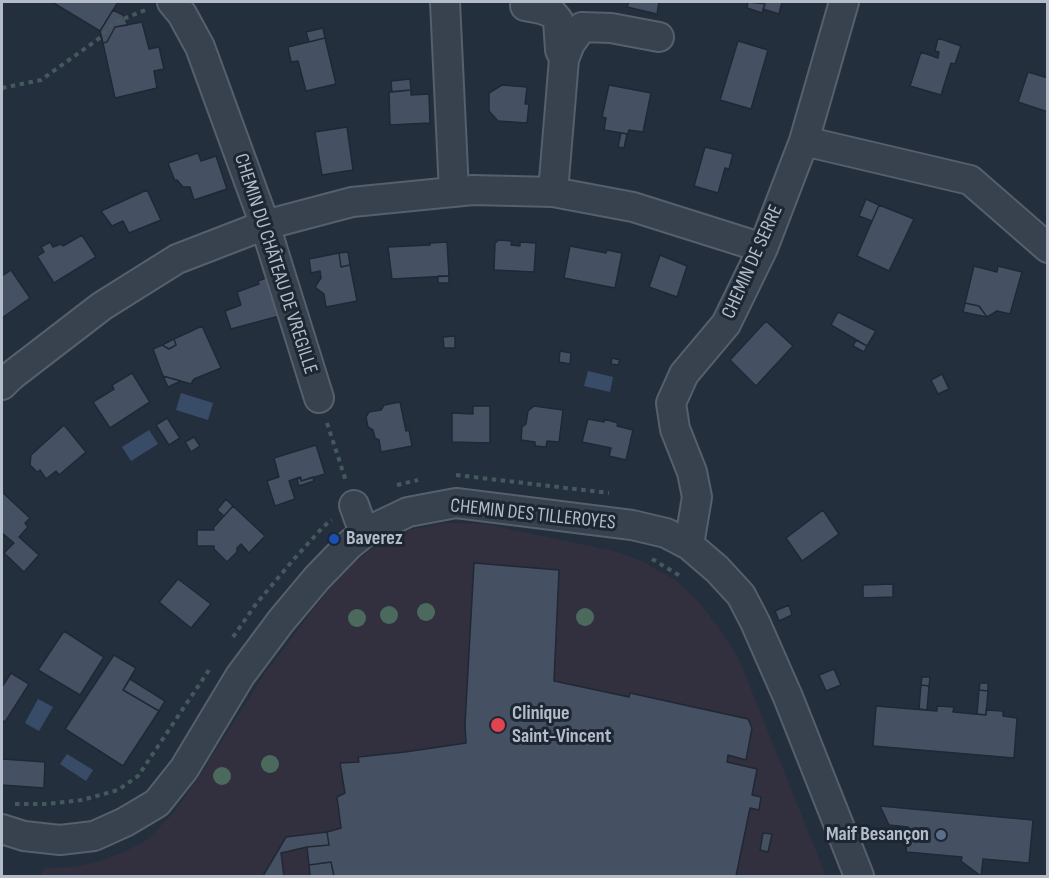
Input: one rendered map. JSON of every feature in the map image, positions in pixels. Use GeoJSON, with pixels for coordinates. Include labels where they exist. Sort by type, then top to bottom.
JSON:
{"type":"FeatureCollection","features":[{"type":"Feature","properties":{"kind":"street"},"geometry":{"type":"LineString","coordinates":[[445,2],[454,192]]}},
{"type":"Feature","properties":{"kind":"street","name":"CHEMIN DE SERRE"},"geometry":{"type":"LineString","coordinates":[[688,545],[697,497],[693,472],[675,429],[671,403],[684,374],[726,324],[763,248],[804,141],[844,2]]}},
{"type":"Feature","properties":{"kind":"street","name":"CHEMIN DU CHÂTEAU DE VREGILLE"},"geometry":{"type":"LineString","coordinates":[[163,3],[182,14],[200,47],[265,225],[319,398]]}},
{"type":"Feature","properties":{"kind":"street"},"geometry":{"type":"LineString","coordinates":[[525,6],[541,9],[558,20],[560,50],[564,59]]}},
{"type":"Feature","properties":{"kind":"street"},"geometry":{"type":"LineString","coordinates":[[553,192],[564,59],[570,44],[582,27],[611,28],[658,37]]}},
{"type":"Feature","properties":{"kind":"street"},"geometry":{"type":"LineString","coordinates":[[804,141],[970,180],[1047,248]]}},
{"type":"Feature","properties":{"kind":"street"},"geometry":{"type":"LineString","coordinates":[[2,385],[10,376],[102,306],[177,259],[265,225],[352,202],[473,190],[553,192],[633,207],[763,248]]}},
{"type":"Feature","properties":{"kind":"street","name":"CHEMIN DES TILLEROYES"},"geometry":{"type":"LineString","coordinates":[[7,816],[24,836],[60,840],[94,836],[125,822],[157,803],[184,769],[240,676],[280,621],[317,578],[364,533],[408,512],[456,503],[632,525],[666,533],[688,545],[717,569],[741,595],[756,622],[860,876]]}},
{"type":"Feature","properties":{"kind":"street"},"geometry":{"type":"LineString","coordinates":[[354,505],[364,533]]}},
{"type":"Feature","properties":{"kind":"path"},"geometry":{"type":"LineString","coordinates":[[2,88],[41,80],[101,37],[113,23],[163,3]]}},
{"type":"Feature","properties":{"kind":"path","name":"CHEMIN DU CHÂTEAU DE VREGILLE"},"geometry":{"type":"LineString","coordinates":[[319,398],[354,505]]}},
{"type":"Feature","properties":{"kind":"path"},"geometry":{"type":"LineString","coordinates":[[449,476],[460,474],[604,492],[612,495]]}},
{"type":"Feature","properties":{"kind":"path"},"geometry":{"type":"LineString","coordinates":[[393,487],[426,479]]}},
{"type":"Feature","properties":{"kind":"path"},"geometry":{"type":"LineString","coordinates":[[232,638],[256,604],[324,526],[354,505]]}},
{"type":"Feature","properties":{"kind":"path"},"geometry":{"type":"LineString","coordinates":[[632,525],[628,541],[689,583]]}},
{"type":"Feature","properties":{"kind":"path"},"geometry":{"type":"LineString","coordinates":[[7,816],[46,804],[82,800],[118,790],[138,776],[214,664]]}},
{"type":"Feature","properties":{"kind":"shaded area","name":"Clinique Saint-Vincent"},"geometry":{"type":"Polygon","coordinates":[[[443,523],[485,524],[614,551],[642,561],[677,581],[700,603],[738,657],[826,876],[40,876],[45,868],[73,867],[96,862],[122,853],[147,840],[173,813],[199,777],[265,673],[329,589],[353,564],[376,546],[410,530],[443,523]]]}},
{"type":"Feature","properties":{"kind":"water"},"geometry":{"type":"Polygon","coordinates":[[[588,371],[613,377],[610,392],[584,386],[588,371]]]}},
{"type":"Feature","properties":{"kind":"water"},"geometry":{"type":"Polygon","coordinates":[[[181,393],[213,403],[208,420],[176,410],[181,393]]]}},
{"type":"Feature","properties":{"kind":"water"},"geometry":{"type":"Polygon","coordinates":[[[149,430],[158,444],[131,461],[122,447],[149,430]]]}},
{"type":"Feature","properties":{"kind":"water"},"geometry":{"type":"Polygon","coordinates":[[[38,699],[53,707],[39,731],[25,723],[38,699]]]}},
{"type":"Feature","properties":{"kind":"water"},"geometry":{"type":"Polygon","coordinates":[[[67,754],[93,770],[86,781],[60,764],[67,754]]]}},
{"type":"Feature","properties":{"kind":"building"},"geometry":{"type":"Polygon","coordinates":[[[52,2],[118,2],[100,31],[52,2]]]}},
{"type":"Feature","properties":{"kind":"building"},"geometry":{"type":"Polygon","coordinates":[[[629,2],[659,2],[657,14],[627,7],[629,2]]]}},
{"type":"Feature","properties":{"kind":"building"},"geometry":{"type":"Polygon","coordinates":[[[748,2],[765,4],[762,13],[747,8],[748,2]]]}},
{"type":"Feature","properties":{"kind":"building"},"geometry":{"type":"Polygon","coordinates":[[[756,2],[782,2],[779,14],[763,9],[765,4],[756,2]]]}},
{"type":"Feature","properties":{"kind":"building"},"geometry":{"type":"Polygon","coordinates":[[[113,10],[123,15],[128,25],[115,27],[107,42],[103,43],[100,31],[113,10]]]}},
{"type":"Feature","properties":{"kind":"building"},"geometry":{"type":"Polygon","coordinates":[[[142,22],[149,49],[159,47],[164,69],[154,71],[157,88],[115,98],[103,43],[107,42],[115,27],[142,22]]]}},
{"type":"Feature","properties":{"kind":"building"},"geometry":{"type":"Polygon","coordinates":[[[323,28],[325,38],[309,42],[306,32],[323,28]]]}},
{"type":"Feature","properties":{"kind":"building"},"geometry":{"type":"Polygon","coordinates":[[[325,38],[336,84],[306,91],[298,61],[291,62],[288,47],[325,38]]]}},
{"type":"Feature","properties":{"kind":"building"},"geometry":{"type":"Polygon","coordinates":[[[938,38],[961,46],[955,64],[951,63],[941,95],[910,86],[921,52],[938,58],[939,52],[935,51],[938,38]]]}},
{"type":"Feature","properties":{"kind":"building"},"geometry":{"type":"Polygon","coordinates":[[[738,41],[768,50],[751,109],[720,100],[738,41]]]}},
{"type":"Feature","properties":{"kind":"building"},"geometry":{"type":"Polygon","coordinates":[[[1028,72],[1048,78],[1048,112],[1018,102],[1028,72]]]}},
{"type":"Feature","properties":{"kind":"building"},"geometry":{"type":"Polygon","coordinates":[[[410,79],[411,90],[392,92],[391,81],[410,79]]]}},
{"type":"Feature","properties":{"kind":"building"},"geometry":{"type":"Polygon","coordinates":[[[502,85],[527,87],[525,104],[529,104],[527,123],[498,121],[489,111],[489,93],[502,85]]]}},
{"type":"Feature","properties":{"kind":"building"},"geometry":{"type":"Polygon","coordinates":[[[609,85],[651,93],[643,132],[629,130],[628,134],[604,130],[606,118],[602,117],[609,85]]]}},
{"type":"Feature","properties":{"kind":"building"},"geometry":{"type":"Polygon","coordinates":[[[411,90],[411,95],[429,94],[430,123],[390,125],[389,92],[411,90]]]}},
{"type":"Feature","properties":{"kind":"building"},"geometry":{"type":"Polygon","coordinates":[[[347,127],[353,170],[322,175],[315,132],[347,127]]]}},
{"type":"Feature","properties":{"kind":"building"},"geometry":{"type":"Polygon","coordinates":[[[621,133],[627,134],[624,148],[618,147],[621,133]]]}},
{"type":"Feature","properties":{"kind":"building"},"geometry":{"type":"Polygon","coordinates":[[[705,147],[733,154],[729,169],[725,168],[718,193],[694,186],[705,147]]]}},
{"type":"Feature","properties":{"kind":"building"},"geometry":{"type":"Polygon","coordinates":[[[198,153],[201,161],[216,156],[227,189],[194,200],[190,187],[183,187],[177,180],[175,181],[168,163],[198,153]]]}},
{"type":"Feature","properties":{"kind":"building"},"geometry":{"type":"Polygon","coordinates":[[[147,190],[161,220],[129,233],[123,221],[112,226],[101,211],[147,190]]]}},
{"type":"Feature","properties":{"kind":"building"},"geometry":{"type":"Polygon","coordinates":[[[866,199],[879,205],[872,221],[859,216],[866,199]]]}},
{"type":"Feature","properties":{"kind":"building"},"geometry":{"type":"Polygon","coordinates":[[[879,205],[914,219],[889,271],[857,256],[879,205]]]}},
{"type":"Feature","properties":{"kind":"building"},"geometry":{"type":"Polygon","coordinates":[[[82,235],[96,257],[54,283],[37,256],[44,252],[41,247],[50,242],[53,247],[61,244],[63,246],[82,235]]]}},
{"type":"Feature","properties":{"kind":"building"},"geometry":{"type":"Polygon","coordinates":[[[499,240],[512,241],[511,245],[520,246],[520,242],[536,243],[534,272],[494,270],[495,243],[499,240]]]}},
{"type":"Feature","properties":{"kind":"building"},"geometry":{"type":"Polygon","coordinates":[[[447,242],[449,276],[392,279],[388,247],[447,242]]]}},
{"type":"Feature","properties":{"kind":"building"},"geometry":{"type":"Polygon","coordinates":[[[570,246],[606,253],[607,250],[622,253],[615,288],[564,278],[570,246]]]}},
{"type":"Feature","properties":{"kind":"building"},"geometry":{"type":"Polygon","coordinates":[[[348,252],[350,265],[341,267],[339,253],[348,252]]]}},
{"type":"Feature","properties":{"kind":"building"},"geometry":{"type":"Polygon","coordinates":[[[339,253],[341,267],[350,265],[357,301],[326,307],[324,294],[315,287],[321,278],[320,271],[311,273],[309,259],[339,253]]]}},
{"type":"Feature","properties":{"kind":"building"},"geometry":{"type":"Polygon","coordinates":[[[660,255],[687,266],[677,297],[649,287],[660,255]]]}},
{"type":"Feature","properties":{"kind":"building"},"geometry":{"type":"Polygon","coordinates":[[[974,266],[997,272],[998,266],[1022,272],[1010,314],[997,311],[987,317],[979,306],[965,303],[974,266]]]}},
{"type":"Feature","properties":{"kind":"building"},"geometry":{"type":"Polygon","coordinates":[[[11,270],[30,298],[2,318],[2,276],[11,270]]]}},
{"type":"Feature","properties":{"kind":"building"},"geometry":{"type":"Polygon","coordinates":[[[271,276],[283,315],[231,329],[225,311],[241,305],[237,292],[259,284],[258,281],[271,276]]]}},
{"type":"Feature","properties":{"kind":"building"},"geometry":{"type":"Polygon","coordinates":[[[438,276],[449,276],[449,283],[438,283],[438,276]]]}},
{"type":"Feature","properties":{"kind":"building"},"geometry":{"type":"Polygon","coordinates":[[[965,303],[979,306],[987,317],[963,312],[965,303]]]}},
{"type":"Feature","properties":{"kind":"building"},"geometry":{"type":"Polygon","coordinates":[[[838,312],[876,331],[867,346],[831,325],[838,312]]]}},
{"type":"Feature","properties":{"kind":"building"},"geometry":{"type":"Polygon","coordinates":[[[766,321],[793,346],[756,386],[730,360],[766,321]]]}},
{"type":"Feature","properties":{"kind":"building"},"geometry":{"type":"Polygon","coordinates":[[[202,326],[221,368],[194,379],[191,384],[163,376],[153,349],[162,345],[169,349],[176,345],[174,339],[202,326]]]}},
{"type":"Feature","properties":{"kind":"building"},"geometry":{"type":"Polygon","coordinates":[[[455,336],[455,348],[444,348],[443,337],[455,336]]]}},
{"type":"Feature","properties":{"kind":"building"},"geometry":{"type":"Polygon","coordinates":[[[174,339],[176,345],[169,349],[162,345],[174,339]]]}},
{"type":"Feature","properties":{"kind":"building"},"geometry":{"type":"Polygon","coordinates":[[[856,340],[867,346],[864,352],[853,346],[856,340]]]}},
{"type":"Feature","properties":{"kind":"building"},"geometry":{"type":"Polygon","coordinates":[[[560,351],[571,353],[570,364],[559,362],[560,351]]]}},
{"type":"Feature","properties":{"kind":"building"},"geometry":{"type":"Polygon","coordinates":[[[612,358],[620,360],[618,365],[611,364],[612,358]]]}},
{"type":"Feature","properties":{"kind":"building"},"geometry":{"type":"Polygon","coordinates":[[[132,373],[150,402],[110,428],[93,402],[114,389],[112,385],[132,373]]]}},
{"type":"Feature","properties":{"kind":"building"},"geometry":{"type":"Polygon","coordinates":[[[942,374],[949,389],[938,394],[931,380],[942,374]]]}},
{"type":"Feature","properties":{"kind":"building"},"geometry":{"type":"Polygon","coordinates":[[[163,376],[181,381],[168,387],[163,376]]]}},
{"type":"Feature","properties":{"kind":"building"},"geometry":{"type":"Polygon","coordinates":[[[400,402],[406,431],[409,430],[412,446],[381,452],[379,440],[375,438],[373,430],[368,427],[366,417],[369,412],[381,410],[384,405],[400,402]]]}},
{"type":"Feature","properties":{"kind":"building"},"geometry":{"type":"Polygon","coordinates":[[[473,406],[490,406],[490,443],[452,442],[452,413],[473,414],[473,406]]]}},
{"type":"Feature","properties":{"kind":"building"},"geometry":{"type":"Polygon","coordinates":[[[534,406],[563,410],[559,442],[547,441],[546,447],[535,446],[535,442],[521,440],[522,427],[526,424],[528,411],[534,406]]]}},
{"type":"Feature","properties":{"kind":"building"},"geometry":{"type":"Polygon","coordinates":[[[167,418],[180,438],[169,445],[156,425],[167,418]]]}},
{"type":"Feature","properties":{"kind":"building"},"geometry":{"type":"Polygon","coordinates":[[[588,419],[604,422],[604,419],[618,423],[617,426],[633,430],[626,460],[609,456],[611,448],[582,442],[588,419]]]}},
{"type":"Feature","properties":{"kind":"building"},"geometry":{"type":"Polygon","coordinates":[[[64,425],[86,452],[59,475],[56,471],[46,479],[40,470],[37,472],[30,465],[31,455],[64,425]]]}},
{"type":"Feature","properties":{"kind":"building"},"geometry":{"type":"Polygon","coordinates":[[[194,437],[200,446],[191,452],[185,442],[194,437]]]}},
{"type":"Feature","properties":{"kind":"building"},"geometry":{"type":"Polygon","coordinates":[[[316,445],[325,474],[301,481],[300,477],[289,481],[295,499],[275,506],[267,481],[279,477],[274,458],[316,445]]]}},
{"type":"Feature","properties":{"kind":"building"},"geometry":{"type":"Polygon","coordinates":[[[313,477],[314,481],[299,486],[297,479],[301,478],[301,481],[313,477]]]}},
{"type":"Feature","properties":{"kind":"building"},"geometry":{"type":"Polygon","coordinates":[[[2,492],[30,518],[25,523],[28,527],[19,537],[39,555],[24,572],[4,553],[14,543],[2,533],[2,492]]]}},
{"type":"Feature","properties":{"kind":"building"},"geometry":{"type":"Polygon","coordinates":[[[226,499],[233,506],[224,516],[217,510],[226,499]]]}},
{"type":"Feature","properties":{"kind":"building"},"geometry":{"type":"Polygon","coordinates":[[[233,506],[265,536],[249,553],[241,544],[227,562],[214,549],[214,546],[197,546],[197,530],[214,530],[213,528],[233,506]]]}},
{"type":"Feature","properties":{"kind":"building"},"geometry":{"type":"Polygon","coordinates":[[[823,510],[839,534],[802,561],[786,538],[823,510]]]}},
{"type":"Feature","properties":{"kind":"building"},"geometry":{"type":"Polygon","coordinates":[[[474,563],[559,570],[554,681],[629,697],[630,693],[748,719],[752,728],[746,760],[728,755],[727,762],[757,769],[752,795],[761,797],[759,810],[750,808],[736,876],[334,876],[331,862],[309,865],[307,847],[329,845],[327,832],[341,828],[337,797],[345,793],[340,763],[359,762],[358,757],[466,743],[465,724],[474,563]]]}},
{"type":"Feature","properties":{"kind":"building"},"geometry":{"type":"Polygon","coordinates":[[[178,579],[211,604],[191,628],[159,602],[178,579]]]}},
{"type":"Feature","properties":{"kind":"building"},"geometry":{"type":"Polygon","coordinates":[[[893,584],[893,597],[863,598],[863,585],[893,584]]]}},
{"type":"Feature","properties":{"kind":"building"},"geometry":{"type":"Polygon","coordinates":[[[789,605],[792,615],[779,621],[775,611],[789,605]]]}},
{"type":"Feature","properties":{"kind":"building"},"geometry":{"type":"Polygon","coordinates":[[[64,631],[104,657],[80,695],[38,670],[64,631]]]}},
{"type":"Feature","properties":{"kind":"building"},"geometry":{"type":"Polygon","coordinates":[[[114,655],[136,668],[123,690],[159,711],[123,766],[65,729],[114,655]]]}},
{"type":"Feature","properties":{"kind":"building"},"geometry":{"type":"Polygon","coordinates":[[[834,669],[841,685],[826,691],[819,675],[834,669]]]}},
{"type":"Feature","properties":{"kind":"building"},"geometry":{"type":"Polygon","coordinates":[[[11,673],[29,684],[5,722],[2,720],[2,687],[11,673]]]}},
{"type":"Feature","properties":{"kind":"building"},"geometry":{"type":"Polygon","coordinates":[[[922,677],[930,677],[929,686],[921,685],[922,677]]]}},
{"type":"Feature","properties":{"kind":"building"},"geometry":{"type":"Polygon","coordinates":[[[130,679],[165,701],[159,711],[123,690],[130,679]]]}},
{"type":"Feature","properties":{"kind":"building"},"geometry":{"type":"Polygon","coordinates":[[[980,683],[988,683],[988,691],[979,690],[980,683]]]}},
{"type":"Feature","properties":{"kind":"building"},"geometry":{"type":"Polygon","coordinates":[[[921,685],[929,686],[927,710],[919,709],[921,685]]]}},
{"type":"Feature","properties":{"kind":"building"},"geometry":{"type":"Polygon","coordinates":[[[979,690],[988,691],[986,715],[977,714],[979,690]]]}},
{"type":"Feature","properties":{"kind":"building"},"geometry":{"type":"Polygon","coordinates":[[[876,706],[937,711],[937,706],[954,707],[953,712],[986,715],[986,710],[1003,711],[1003,716],[1017,718],[1014,758],[873,746],[876,706]]]}},
{"type":"Feature","properties":{"kind":"building"},"geometry":{"type":"Polygon","coordinates":[[[2,759],[45,762],[44,788],[2,785],[2,759]]]}},
{"type":"Feature","properties":{"kind":"building"},"geometry":{"type":"Polygon","coordinates":[[[880,806],[1033,820],[1029,863],[983,859],[981,876],[961,861],[962,857],[906,852],[908,827],[889,825],[880,806]]]}},
{"type":"Feature","properties":{"kind":"building"},"geometry":{"type":"Polygon","coordinates":[[[327,832],[329,845],[281,853],[284,876],[263,876],[286,837],[327,832]]]}},
{"type":"Feature","properties":{"kind":"building"},"geometry":{"type":"Polygon","coordinates":[[[763,833],[772,834],[768,852],[760,850],[763,833]]]}},
{"type":"Feature","properties":{"kind":"building"},"geometry":{"type":"Polygon","coordinates":[[[331,862],[334,876],[310,876],[309,865],[331,862]]]}},
{"type":"Feature","properties":{"kind":"place","name":"Baverez"},"geometry":{"type":"Point","coordinates":[334,539]}},
{"type":"Feature","properties":{"kind":"place","name":"Clinique Saint-Vincent"},"geometry":{"type":"Point","coordinates":[498,725]}},
{"type":"Feature","properties":{"kind":"place","name":"Maif Besançon"},"geometry":{"type":"Point","coordinates":[941,835]}}]}
